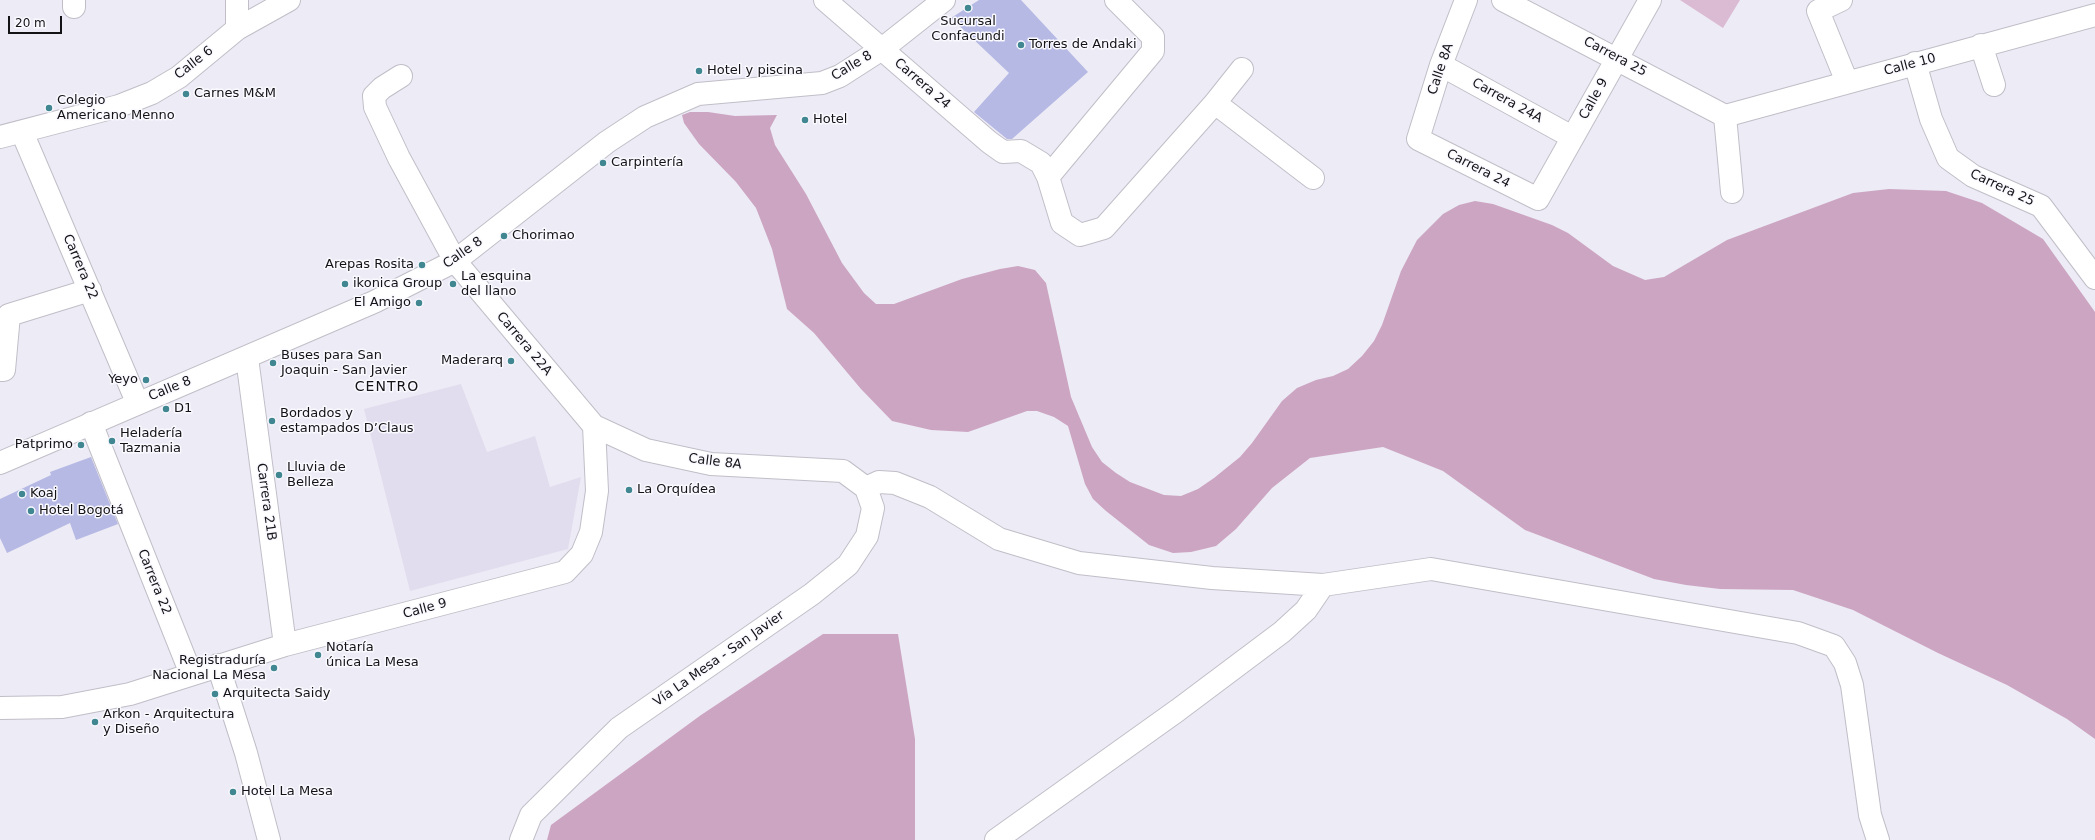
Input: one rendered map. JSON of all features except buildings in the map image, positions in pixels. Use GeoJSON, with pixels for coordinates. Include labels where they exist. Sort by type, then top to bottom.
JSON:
{"type":"FeatureCollection","features":[{"type":"Feature","properties":{"kind":"street"},"geometry":{"type":"LineString","coordinates":[[237,0],[237,29]]}},
{"type":"Feature","properties":{"kind":"street","name":"Calle 6"},"geometry":{"type":"LineString","coordinates":[[0,136],[22,132],[119,106],[152,93],[179,76],[237,29],[289,0]]}},
{"type":"Feature","properties":{"kind":"street","name":"Carrera 24"},"geometry":{"type":"LineString","coordinates":[[825,0],[989,142],[1003,152],[1021,151],[1041,163],[1048,177]]}},
{"type":"Feature","properties":{"kind":"street","name":"Calle 8"},"geometry":{"type":"LineString","coordinates":[[0,462],[137,402],[247,358],[374,302],[455,261],[607,142],[645,117],[698,94],[822,83],[840,76],[882,49],[944,0]]}},
{"type":"Feature","properties":{"kind":"street"},"geometry":{"type":"LineString","coordinates":[[1116,0],[1153,37],[1153,51],[1048,177],[1062,223],[1080,235],[1104,228],[1215,103],[1242,69]]}},
{"type":"Feature","properties":{"kind":"street","name":"Calle 8A"},"geometry":{"type":"LineString","coordinates":[[1418,139],[1441,65],[1466,0]]}},
{"type":"Feature","properties":{"kind":"street","name":"Carrera 25"},"geometry":{"type":"LineString","coordinates":[[1504,0],[1725,116]]}},
{"type":"Feature","properties":{"kind":"street","name":"Calle 9"},"geometry":{"type":"LineString","coordinates":[[1538,199],[1650,0]]}},
{"type":"Feature","properties":{"kind":"street"},"geometry":{"type":"LineString","coordinates":[[1841,0],[1818,11],[1847,82]]}},
{"type":"Feature","properties":{"kind":"street","name":"Calle 10"},"geometry":{"type":"LineString","coordinates":[[1725,116],[1981,45],[2092,10]]}},
{"type":"Feature","properties":{"kind":"street"},"geometry":{"type":"LineString","coordinates":[[1981,45],[1994,85]]}},
{"type":"Feature","properties":{"kind":"street","name":"Carrera 25"},"geometry":{"type":"LineString","coordinates":[[1915,64],[1931,119],[1948,158],[1973,176],[2040,206],[2095,278]]}},
{"type":"Feature","properties":{"kind":"street","name":"Carrera 24A"},"geometry":{"type":"LineString","coordinates":[[1441,65],[1572,137]]}},
{"type":"Feature","properties":{"kind":"street","name":"Carrera 22A"},"geometry":{"type":"LineString","coordinates":[[401,76],[382,88],[374,96],[375,107],[399,158],[455,261],[594,426]]}},
{"type":"Feature","properties":{"kind":"street"},"geometry":{"type":"LineString","coordinates":[[1215,103],[1313,178]]}},
{"type":"Feature","properties":{"kind":"street"},"geometry":{"type":"LineString","coordinates":[[1725,116],[1732,192]]}},
{"type":"Feature","properties":{"kind":"street","name":"Carrera 22"},"geometry":{"type":"LineString","coordinates":[[22,132],[137,402]]}},
{"type":"Feature","properties":{"kind":"street","name":"Carrera 24"},"geometry":{"type":"LineString","coordinates":[[1418,139],[1538,199]]}},
{"type":"Feature","properties":{"kind":"street"},"geometry":{"type":"LineString","coordinates":[[2,370],[9,315],[90,290]]}},
{"type":"Feature","properties":{"kind":"street","name":"Carrera 21B"},"geometry":{"type":"LineString","coordinates":[[247,358],[285,645]]}},
{"type":"Feature","properties":{"kind":"street","name":"Carrera 22"},"geometry":{"type":"LineString","coordinates":[[91,423],[191,674]]}},
{"type":"Feature","properties":{"kind":"street","name":"Calle 8A"},"geometry":{"type":"LineString","coordinates":[[594,426],[646,450],[711,464],[843,471],[866,488]]}},
{"type":"Feature","properties":{"kind":"street","name":"Calle 9"},"geometry":{"type":"LineString","coordinates":[[0,708],[62,707],[130,694],[285,645],[565,572],[582,554],[591,532],[597,491],[594,426]]}},
{"type":"Feature","properties":{"kind":"street"},"geometry":{"type":"LineString","coordinates":[[866,488],[879,482],[895,483],[930,497],[999,539],[1079,564],[1212,578],[1323,585],[1431,569],[1798,633],[1834,646],[1845,663],[1852,685],[1870,815],[1878,840]]}},
{"type":"Feature","properties":{"kind":"street","name":"Vía La Mesa - San Javier"},"geometry":{"type":"LineString","coordinates":[[521,840],[531,815],[619,728],[812,594],[848,565],[867,536],[873,508],[866,488]]}},
{"type":"Feature","properties":{"kind":"street"},"geometry":{"type":"LineString","coordinates":[[996,840],[1178,710],[1282,632],[1306,610],[1323,585]]}},
{"type":"Feature","properties":{"kind":"street"},"geometry":{"type":"LineString","coordinates":[[218,665],[246,753],[269,840]]}},
{"type":"Feature","properties":{"kind":"shaded area"},"geometry":{"type":"Polygon","coordinates":[[[1680,0],[1740,0],[1723,28],[1680,0]]]}},
{"type":"Feature","properties":{"kind":"shaded area"},"geometry":{"type":"Polygon","coordinates":[[[690,112],[708,112],[735,116],[777,115],[770,128],[775,145],[806,194],[842,263],[864,293],[876,304],[894,304],[962,279],[1000,269],[1018,266],[1035,270],[1046,283],[1071,397],[1092,447],[1102,462],[1116,473],[1130,482],[1164,495],[1181,496],[1198,489],[1214,478],[1240,457],[1282,401],[1297,388],[1316,380],[1333,376],[1348,369],[1362,356],[1374,341],[1382,325],[1401,271],[1417,240],[1443,214],[1459,205],[1475,201],[1493,204],[1552,225],[1568,233],[1613,266],[1645,280],[1664,277],[1727,240],[1853,193],[1889,189],[1946,191],[1982,203],[2043,239],[2095,312],[2095,739],[2067,719],[2007,685],[1938,653],[1853,610],[1793,590],[1720,589],[1654,579],[1525,530],[1443,471],[1383,447],[1310,458],[1272,488],[1236,529],[1216,546],[1191,552],[1173,553],[1149,545],[1093,499],[1085,484],[1068,426],[1054,417],[1037,411],[1027,411],[968,432],[931,430],[892,421],[861,389],[814,333],[787,309],[772,249],[756,208],[736,182],[699,144],[684,123],[682,115],[690,112]]]}},
{"type":"Feature","properties":{"kind":"shaded area"},"geometry":{"type":"Polygon","coordinates":[[[461,384],[487,452],[535,436],[550,487],[581,477],[568,549],[410,591],[364,409],[461,384]]]}},
{"type":"Feature","properties":{"kind":"shaded area"},"geometry":{"type":"Polygon","coordinates":[[[823,634],[898,634],[915,739],[915,840],[547,840],[551,825],[701,715],[823,634]]]}},
{"type":"Feature","properties":{"kind":"place","name":"Sucursal Confacundi"},"geometry":{"type":"Point","coordinates":[968,8]}},
{"type":"Feature","properties":{"kind":"place","name":"Torres de Andaki"},"geometry":{"type":"Point","coordinates":[1021,45]}},
{"type":"Feature","properties":{"kind":"place","name":"Hotel y piscina"},"geometry":{"type":"Point","coordinates":[699,71]}},
{"type":"Feature","properties":{"kind":"place","name":"Carnes M&M"},"geometry":{"type":"Point","coordinates":[186,94]}},
{"type":"Feature","properties":{"kind":"place","name":"Colegio Americano Menno"},"geometry":{"type":"Point","coordinates":[49,108]}},
{"type":"Feature","properties":{"kind":"place","name":"Hotel"},"geometry":{"type":"Point","coordinates":[805,120]}},
{"type":"Feature","properties":{"kind":"place","name":"Carpintería"},"geometry":{"type":"Point","coordinates":[603,163]}},
{"type":"Feature","properties":{"kind":"place","name":"Chorimao"},"geometry":{"type":"Point","coordinates":[504,236]}},
{"type":"Feature","properties":{"kind":"place","name":"Arepas Rosita"},"geometry":{"type":"Point","coordinates":[422,265]}},
{"type":"Feature","properties":{"kind":"place","name":"ikonica Group"},"geometry":{"type":"Point","coordinates":[345,284]}},
{"type":"Feature","properties":{"kind":"place","name":"La esquina del llano"},"geometry":{"type":"Point","coordinates":[453,284]}},
{"type":"Feature","properties":{"kind":"place","name":"El Amigo"},"geometry":{"type":"Point","coordinates":[419,303]}},
{"type":"Feature","properties":{"kind":"place","name":"Maderarq"},"geometry":{"type":"Point","coordinates":[511,361]}},
{"type":"Feature","properties":{"kind":"place","name":"Buses para San Joaquin - San Javier"},"geometry":{"type":"Point","coordinates":[273,363]}},
{"type":"Feature","properties":{"kind":"place","name":"Yeyo"},"geometry":{"type":"Point","coordinates":[146,380]}},
{"type":"Feature","properties":{"kind":"place","name":"D1"},"geometry":{"type":"Point","coordinates":[166,409]}},
{"type":"Feature","properties":{"kind":"place","name":"Bordados y estampados D’Claus"},"geometry":{"type":"Point","coordinates":[272,421]}},
{"type":"Feature","properties":{"kind":"place","name":"Heladería Tazmania"},"geometry":{"type":"Point","coordinates":[112,441]}},
{"type":"Feature","properties":{"kind":"place","name":"Patprimo"},"geometry":{"type":"Point","coordinates":[81,445]}},
{"type":"Feature","properties":{"kind":"place","name":"Lluvia de Belleza"},"geometry":{"type":"Point","coordinates":[279,475]}},
{"type":"Feature","properties":{"kind":"place","name":"La Orquídea"},"geometry":{"type":"Point","coordinates":[629,490]}},
{"type":"Feature","properties":{"kind":"place","name":"Koaj"},"geometry":{"type":"Point","coordinates":[22,494]}},
{"type":"Feature","properties":{"kind":"place","name":"Hotel Bogotá"},"geometry":{"type":"Point","coordinates":[31,511]}},
{"type":"Feature","properties":{"kind":"place","name":"Notaría única La Mesa"},"geometry":{"type":"Point","coordinates":[318,655]}},
{"type":"Feature","properties":{"kind":"place","name":"Registraduría Nacional La Mesa"},"geometry":{"type":"Point","coordinates":[274,668]}},
{"type":"Feature","properties":{"kind":"place","name":"Arquitecta Saidy"},"geometry":{"type":"Point","coordinates":[215,694]}},
{"type":"Feature","properties":{"kind":"place","name":"Arkon - Arquitectura y Diseño"},"geometry":{"type":"Point","coordinates":[95,722]}},
{"type":"Feature","properties":{"kind":"place","name":"Hotel La Mesa"},"geometry":{"type":"Point","coordinates":[233,792]}},
{"type":"Feature","properties":{"kind":"district","name":"CENTRO"},"geometry":{"type":"Point","coordinates":[387,387]}}]}
